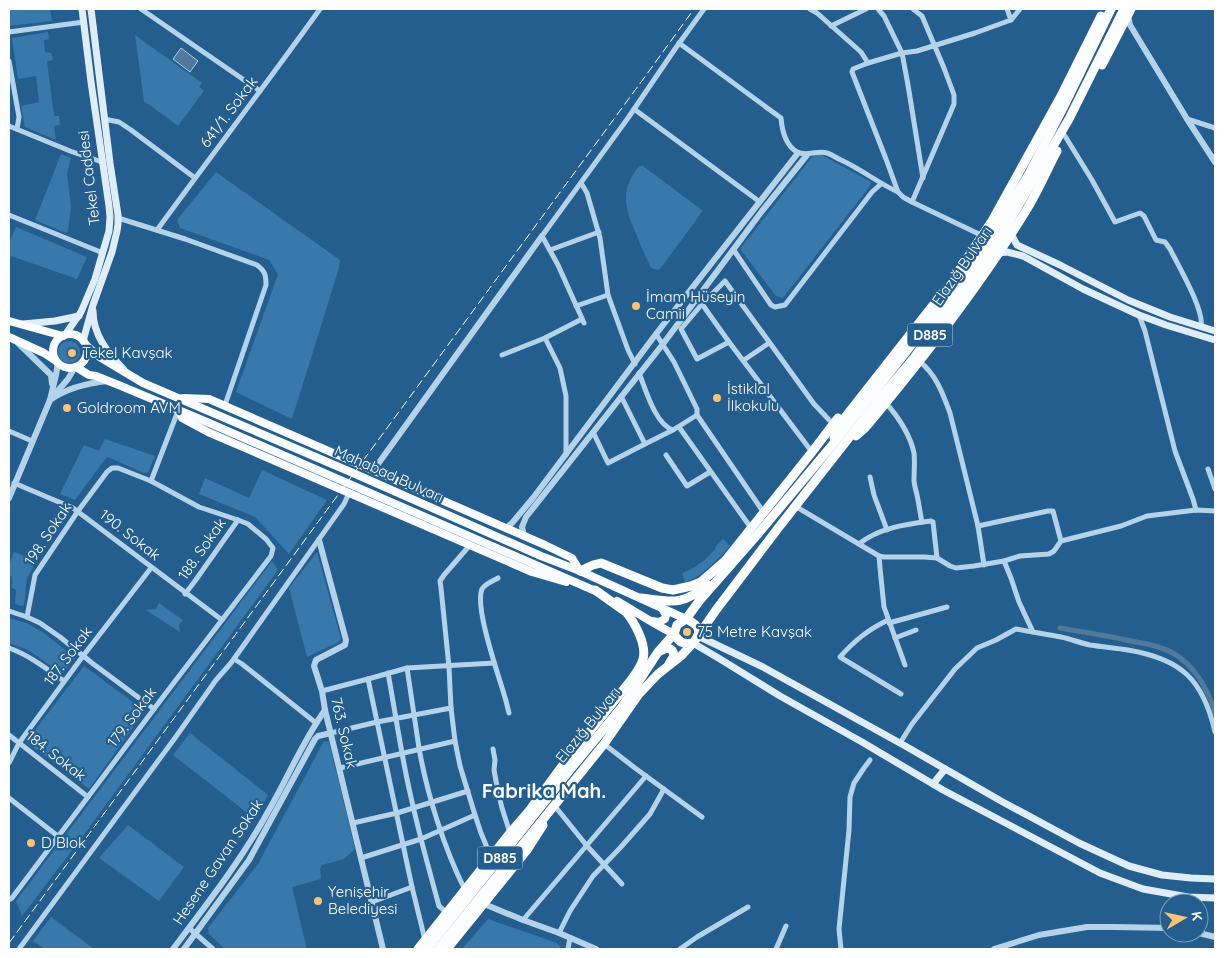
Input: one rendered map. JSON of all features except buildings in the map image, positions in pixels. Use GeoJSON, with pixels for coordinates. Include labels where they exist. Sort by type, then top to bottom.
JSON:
{"type":"FeatureCollection","features":[{"type":"Feature","properties":{"kind":"highway"},"geometry":{"type":"LineString","coordinates":[[829,448],[839,425],[952,281],[983,236],[1060,98],[1105,9]]}},
{"type":"Feature","properties":{"kind":"highway","name":"Elazığ Bulvarı"},"geometry":{"type":"LineString","coordinates":[[686,619],[829,448],[950,295],[987,242],[1029,174],[1111,9]]}},
{"type":"Feature","properties":{"kind":"highway"},"geometry":{"type":"LineString","coordinates":[[839,451],[866,427],[886,403],[984,274],[1011,234],[1028,207],[1126,26],[1128,11]]}},
{"type":"Feature","properties":{"kind":"highway","name":"Elazığ Bulvarı"},"geometry":{"type":"LineString","coordinates":[[438,949],[604,744],[638,694],[696,640],[716,610],[795,506],[914,358],[1000,237],[1069,119],[1128,11]]}},
{"type":"Feature","properties":{"kind":"highway"},"geometry":{"type":"LineString","coordinates":[[580,572],[592,565],[602,563],[662,588],[682,589],[700,582],[725,561],[842,412],[857,403]]}},
{"type":"Feature","properties":{"kind":"highway"},"geometry":{"type":"LineString","coordinates":[[641,598],[672,602],[686,599],[726,571]]}},
{"type":"Feature","properties":{"kind":"highway"},"geometry":{"type":"LineString","coordinates":[[418,949],[426,945],[446,913],[631,680],[643,659],[639,634],[629,616],[595,590]]}},
{"type":"Feature","properties":{"kind":"highway"},"geometry":{"type":"LineString","coordinates":[[686,619],[696,625],[698,628],[696,640],[687,644],[681,643],[674,634],[677,625],[686,619]]}},
{"type":"Feature","properties":{"kind":"highway","name":"Elazığ Bulvarı"},"geometry":{"type":"LineString","coordinates":[[426,945],[622,707],[658,652],[674,634]]}},
{"type":"Feature","properties":{"kind":"highway"},"geometry":{"type":"LineString","coordinates":[[658,652],[666,648],[673,651],[673,660],[669,664]]}},
{"type":"Feature","properties":{"kind":"highway"},"geometry":{"type":"LineString","coordinates":[[532,807],[573,766]]}},
{"type":"Feature","properties":{"kind":"highway"},"geometry":{"type":"LineString","coordinates":[[450,948],[527,850],[554,805]]}},
{"type":"Feature","properties":{"kind":"main road","name":"Tekel Caddesi"},"geometry":{"type":"LineString","coordinates":[[64,336],[79,316],[90,294],[109,231],[110,217],[82,9]]}},
{"type":"Feature","properties":{"kind":"main road"},"geometry":{"type":"LineString","coordinates":[[12,339],[44,353],[64,367],[75,367],[81,364],[86,356],[85,343],[93,305],[112,252],[118,218],[91,9]]}},
{"type":"Feature","properties":{"kind":"main road"},"geometry":{"type":"LineString","coordinates":[[1011,234],[1018,245],[1128,300],[1170,317],[1215,331]]}},
{"type":"Feature","properties":{"kind":"main road"},"geometry":{"type":"LineString","coordinates":[[998,253],[1007,252],[1023,256],[1083,289],[1139,315],[1215,340]]}},
{"type":"Feature","properties":{"kind":"main road"},"geometry":{"type":"LineString","coordinates":[[93,305],[93,319],[97,333],[113,358],[130,376]]}},
{"type":"Feature","properties":{"kind":"main road"},"geometry":{"type":"LineString","coordinates":[[20,324],[56,321],[79,316]]}},
{"type":"Feature","properties":{"kind":"main road"},"geometry":{"type":"LineString","coordinates":[[9,322],[64,336]]}},
{"type":"Feature","properties":{"kind":"main road"},"geometry":{"type":"LineString","coordinates":[[57,362],[54,346],[60,338],[72,334],[85,343]]}},
{"type":"Feature","properties":{"kind":"main road","name":"Mahabad Bulvarı"},"geometry":{"type":"LineString","coordinates":[[85,343],[98,356],[143,384],[686,619]]}},
{"type":"Feature","properties":{"kind":"main road","name":"Mahabad Bulvarı"},"geometry":{"type":"LineString","coordinates":[[75,367],[89,375],[109,381],[207,422],[595,590],[638,612],[674,634]]}},
{"type":"Feature","properties":{"kind":"main road"},"geometry":{"type":"LineString","coordinates":[[178,398],[210,399],[572,558],[580,572]]}},
{"type":"Feature","properties":{"kind":"main road"},"geometry":{"type":"LineString","coordinates":[[178,411],[182,418],[208,432],[349,494],[532,572],[595,590]]}},
{"type":"Feature","properties":{"kind":"main road"},"geometry":{"type":"LineString","coordinates":[[650,621],[659,622],[665,619],[666,615],[661,607]]}},
{"type":"Feature","properties":{"kind":"main road"},"geometry":{"type":"LineString","coordinates":[[696,640],[763,667],[1079,843],[1129,866],[1162,875],[1215,879]]}},
{"type":"Feature","properties":{"kind":"main road"},"geometry":{"type":"LineString","coordinates":[[696,640],[720,659],[780,696],[933,784],[1100,873],[1142,889],[1188,897],[1215,898]]}},
{"type":"Feature","properties":{"kind":"main road"},"geometry":{"type":"LineString","coordinates":[[933,784],[945,768]]}},
{"type":"Feature","properties":{"kind":"street"},"geometry":{"type":"LineString","coordinates":[[141,9],[260,91]]}},
{"type":"Feature","properties":{"kind":"street","name":"641/1. Sokak"},"geometry":{"type":"LineString","coordinates":[[157,230],[320,9]]}},
{"type":"Feature","properties":{"kind":"street"},"geometry":{"type":"LineString","coordinates":[[373,471],[704,9]]}},
{"type":"Feature","properties":{"kind":"street"},"geometry":{"type":"LineString","coordinates":[[810,9],[822,17],[861,52],[868,63]]}},
{"type":"Feature","properties":{"kind":"street"},"geometry":{"type":"LineString","coordinates":[[819,9],[822,17]]}},
{"type":"Feature","properties":{"kind":"street"},"geometry":{"type":"LineString","coordinates":[[831,26],[866,9]]}},
{"type":"Feature","properties":{"kind":"street"},"geometry":{"type":"LineString","coordinates":[[878,9],[884,16],[902,52],[923,179]]}},
{"type":"Feature","properties":{"kind":"street"},"geometry":{"type":"LineString","coordinates":[[912,202],[954,104],[954,95],[950,82],[922,16],[913,9]]}},
{"type":"Feature","properties":{"kind":"street"},"geometry":{"type":"LineString","coordinates":[[1007,9],[1011,20]]}},
{"type":"Feature","properties":{"kind":"street"},"geometry":{"type":"LineString","coordinates":[[898,192],[852,74],[853,69],[902,52],[934,46],[975,34],[1011,20],[1020,9]]}},
{"type":"Feature","properties":{"kind":"street"},"geometry":{"type":"LineString","coordinates":[[9,32],[84,22]]}},
{"type":"Feature","properties":{"kind":"street"},"geometry":{"type":"LineString","coordinates":[[1126,26],[1215,162]]}},
{"type":"Feature","properties":{"kind":"street"},"geometry":{"type":"LineString","coordinates":[[679,43],[781,118],[785,138],[791,148],[798,153],[807,155],[816,152],[826,153],[898,192],[912,202],[983,236]]}},
{"type":"Feature","properties":{"kind":"street"},"geometry":{"type":"LineString","coordinates":[[9,61],[19,117],[17,129]]}},
{"type":"Feature","properties":{"kind":"street"},"geometry":{"type":"LineString","coordinates":[[634,109],[760,202]]}},
{"type":"Feature","properties":{"kind":"street"},"geometry":{"type":"LineString","coordinates":[[104,119],[119,122],[195,178]]}},
{"type":"Feature","properties":{"kind":"street"},"geometry":{"type":"LineString","coordinates":[[1187,119],[1215,128]]}},
{"type":"Feature","properties":{"kind":"street"},"geometry":{"type":"LineString","coordinates":[[9,126],[102,162]]}},
{"type":"Feature","properties":{"kind":"street"},"geometry":{"type":"LineString","coordinates":[[1065,136],[1092,180],[1114,222],[1140,213],[1144,216],[1156,240],[1165,242],[1170,249],[1197,304],[1202,322],[1201,327]]}},
{"type":"Feature","properties":{"kind":"street"},"geometry":{"type":"LineString","coordinates":[[506,528],[517,517],[566,455],[656,334],[798,153]]}},
{"type":"Feature","properties":{"kind":"street"},"geometry":{"type":"LineString","coordinates":[[524,536],[522,527],[526,516],[662,344],[807,155]]}},
{"type":"Feature","properties":{"kind":"street"},"geometry":{"type":"LineString","coordinates":[[581,183],[588,193],[598,232],[608,295],[635,364]]}},
{"type":"Feature","properties":{"kind":"street"},"geometry":{"type":"LineString","coordinates":[[733,249],[771,305],[775,307],[785,305],[872,192],[881,184]]}},
{"type":"Feature","properties":{"kind":"street"},"geometry":{"type":"LineString","coordinates":[[9,215],[103,253]]}},
{"type":"Feature","properties":{"kind":"street"},"geometry":{"type":"LineString","coordinates":[[118,218],[257,265],[264,270],[266,284],[224,406]]}},
{"type":"Feature","properties":{"kind":"street"},"geometry":{"type":"LineString","coordinates":[[550,250],[598,232]]}},
{"type":"Feature","properties":{"kind":"street"},"geometry":{"type":"LineString","coordinates":[[502,355],[583,321],[542,236]]}},
{"type":"Feature","properties":{"kind":"street"},"geometry":{"type":"LineString","coordinates":[[729,342],[697,359],[681,329],[724,281],[814,404],[834,424]]}},
{"type":"Feature","properties":{"kind":"street"},"geometry":{"type":"LineString","coordinates":[[576,306],[608,295]]}},
{"type":"Feature","properties":{"kind":"street"},"geometry":{"type":"LineString","coordinates":[[702,304],[812,452]]}},
{"type":"Feature","properties":{"kind":"street"},"geometry":{"type":"LineString","coordinates":[[1139,315],[1175,451],[1194,499],[1196,510]]}},
{"type":"Feature","properties":{"kind":"street"},"geometry":{"type":"LineString","coordinates":[[656,334],[674,362],[697,409],[697,415],[764,513]]}},
{"type":"Feature","properties":{"kind":"street"},"geometry":{"type":"LineString","coordinates":[[544,338],[560,368],[566,396],[566,455]]}},
{"type":"Feature","properties":{"kind":"street"},"geometry":{"type":"LineString","coordinates":[[12,339],[51,375],[50,400]]}},
{"type":"Feature","properties":{"kind":"street"},"geometry":{"type":"LineString","coordinates":[[744,360],[769,343]]}},
{"type":"Feature","properties":{"kind":"street"},"geometry":{"type":"LineString","coordinates":[[919,361],[935,378],[944,395],[950,413],[978,526],[984,565]]}},
{"type":"Feature","properties":{"kind":"street"},"geometry":{"type":"LineString","coordinates":[[9,498],[50,400],[56,377],[57,362]]}},
{"type":"Feature","properties":{"kind":"street"},"geometry":{"type":"LineString","coordinates":[[50,400],[68,379],[75,367]]}},
{"type":"Feature","properties":{"kind":"street"},"geometry":{"type":"LineString","coordinates":[[639,373],[656,414],[667,428],[673,430]]}},
{"type":"Feature","properties":{"kind":"street"},"geometry":{"type":"LineString","coordinates":[[50,400],[60,393],[78,387],[109,381]]}},
{"type":"Feature","properties":{"kind":"street"},"geometry":{"type":"LineString","coordinates":[[621,396],[645,444]]}},
{"type":"Feature","properties":{"kind":"street"},"geometry":{"type":"LineString","coordinates":[[886,403],[906,432],[914,452],[914,482],[922,522]]}},
{"type":"Feature","properties":{"kind":"street"},"geometry":{"type":"LineString","coordinates":[[178,411],[151,481],[199,508],[238,520]]}},
{"type":"Feature","properties":{"kind":"street"},"geometry":{"type":"LineString","coordinates":[[593,432],[608,463],[673,430],[697,415]]}},
{"type":"Feature","properties":{"kind":"street"},"geometry":{"type":"LineString","coordinates":[[679,426],[751,528]]}},
{"type":"Feature","properties":{"kind":"street"},"geometry":{"type":"LineString","coordinates":[[9,431],[32,441]]}},
{"type":"Feature","properties":{"kind":"street"},"geometry":{"type":"LineString","coordinates":[[666,456],[687,486],[710,472]]}},
{"type":"Feature","properties":{"kind":"street","name":"198. Sokak"},"geometry":{"type":"LineString","coordinates":[[27,616],[36,575],[78,511],[107,472],[112,468],[118,468],[151,481]]}},
{"type":"Feature","properties":{"kind":"street"},"geometry":{"type":"LineString","coordinates":[[1208,469],[1215,489]]}},
{"type":"Feature","properties":{"kind":"street"},"geometry":{"type":"LineString","coordinates":[[870,477],[874,495],[887,530]]}},
{"type":"Feature","properties":{"kind":"street","name":"190. Sokak"},"geometry":{"type":"LineString","coordinates":[[14,483],[66,504],[78,511],[222,620]]}},
{"type":"Feature","properties":{"kind":"street"},"geometry":{"type":"LineString","coordinates":[[19,949],[216,680],[234,659],[319,540],[349,494]]}},
{"type":"Feature","properties":{"kind":"street"},"geometry":{"type":"LineString","coordinates":[[795,506],[879,556],[924,556],[937,558],[956,568],[984,565],[1020,556],[1048,554],[1054,551],[1060,541],[1053,511],[978,526]]}},
{"type":"Feature","properties":{"kind":"street"},"geometry":{"type":"LineString","coordinates":[[1060,541],[1121,526],[1146,516],[1196,510],[1215,511]]}},
{"type":"Feature","properties":{"kind":"street","name":"179. Sokak"},"geometry":{"type":"LineString","coordinates":[[9,900],[271,556],[273,548],[266,539],[248,524],[238,520]]}},
{"type":"Feature","properties":{"kind":"street","name":"188. Sokak"},"geometry":{"type":"LineString","coordinates":[[186,594],[238,520]]}},
{"type":"Feature","properties":{"kind":"street"},"geometry":{"type":"LineString","coordinates":[[859,544],[867,537],[887,530],[931,520],[933,522],[937,558]]}},
{"type":"Feature","properties":{"kind":"street","name":"763. Sokak"},"geometry":{"type":"LineString","coordinates":[[319,540],[346,640],[345,645],[316,660],[314,666],[322,691],[383,949]]}},
{"type":"Feature","properties":{"kind":"street"},"geometry":{"type":"LineString","coordinates":[[470,545],[440,581],[455,741],[460,766],[475,816],[491,857]]}},
{"type":"Feature","properties":{"kind":"street"},"geometry":{"type":"LineString","coordinates":[[879,556],[884,607],[905,665]]}},
{"type":"Feature","properties":{"kind":"street"},"geometry":{"type":"LineString","coordinates":[[1004,561],[1019,602],[1033,632]]}},
{"type":"Feature","properties":{"kind":"street","name":"187. Sokak"},"geometry":{"type":"LineString","coordinates":[[9,763],[19,743],[64,681],[151,568]]}},
{"type":"Feature","properties":{"kind":"street"},"geometry":{"type":"LineString","coordinates":[[498,578],[484,586],[481,603],[484,628],[509,713]]}},
{"type":"Feature","properties":{"kind":"street"},"geometry":{"type":"LineString","coordinates":[[901,694],[840,657],[862,635],[876,626],[947,607]]}},
{"type":"Feature","properties":{"kind":"street"},"geometry":{"type":"LineString","coordinates":[[9,611],[27,616],[40,623],[154,709]]}},
{"type":"Feature","properties":{"kind":"street"},"geometry":{"type":"LineString","coordinates":[[900,743],[955,669],[977,648],[1016,629],[1061,637],[1090,645],[1148,654],[1173,665],[1194,680],[1206,700],[1215,732]]}},
{"type":"Feature","properties":{"kind":"street"},"geometry":{"type":"LineString","coordinates":[[895,638],[916,630]]}},
{"type":"Feature","properties":{"kind":"street"},"geometry":{"type":"LineString","coordinates":[[9,648],[19,651],[64,681]]}},
{"type":"Feature","properties":{"kind":"street"},"geometry":{"type":"LineString","coordinates":[[234,659],[316,723]]}},
{"type":"Feature","properties":{"kind":"street"},"geometry":{"type":"LineString","coordinates":[[322,691],[407,668],[494,663]]}},
{"type":"Feature","properties":{"kind":"street"},"geometry":{"type":"LineString","coordinates":[[407,668],[419,749],[432,802],[458,876],[465,890]]}},
{"type":"Feature","properties":{"kind":"street"},"geometry":{"type":"LineString","coordinates":[[388,673],[402,753],[421,839],[439,906],[446,913]]}},
{"type":"Feature","properties":{"kind":"street"},"geometry":{"type":"LineString","coordinates":[[368,680],[426,945]]}},
{"type":"Feature","properties":{"kind":"street"},"geometry":{"type":"LineString","coordinates":[[184,949],[249,860],[315,738],[377,722],[451,708]]}},
{"type":"Feature","properties":{"kind":"street","name":"Hesene Gavan Sokak"},"geometry":{"type":"LineString","coordinates":[[173,949],[213,897],[270,810],[316,723],[325,710]]}},
{"type":"Feature","properties":{"kind":"street","name":"184. Sokak"},"geometry":{"type":"LineString","coordinates":[[9,735],[88,797]]}},
{"type":"Feature","properties":{"kind":"street"},"geometry":{"type":"LineString","coordinates":[[340,768],[455,741]]}},
{"type":"Feature","properties":{"kind":"street"},"geometry":{"type":"LineString","coordinates":[[604,744],[702,818]]}},
{"type":"Feature","properties":{"kind":"street"},"geometry":{"type":"LineString","coordinates":[[493,749],[498,792],[510,833]]}},
{"type":"Feature","properties":{"kind":"street"},"geometry":{"type":"LineString","coordinates":[[841,949],[839,929],[849,830],[850,797],[854,783],[870,760]]}},
{"type":"Feature","properties":{"kind":"street"},"geometry":{"type":"LineString","coordinates":[[523,920],[646,776]]}},
{"type":"Feature","properties":{"kind":"street"},"geometry":{"type":"LineString","coordinates":[[559,933],[581,892],[592,876],[650,814],[664,789]]}},
{"type":"Feature","properties":{"kind":"street"},"geometry":{"type":"LineString","coordinates":[[353,823],[397,813],[468,791]]}},
{"type":"Feature","properties":{"kind":"street"},"geometry":{"type":"LineString","coordinates":[[9,798],[59,836]]}},
{"type":"Feature","properties":{"kind":"street"},"geometry":{"type":"LineString","coordinates":[[554,805],[587,846],[622,884]]}},
{"type":"Feature","properties":{"kind":"street"},"geometry":{"type":"LineString","coordinates":[[361,858],[421,839],[475,816]]}},
{"type":"Feature","properties":{"kind":"street"},"geometry":{"type":"LineString","coordinates":[[372,902],[412,887]]}},
{"type":"Feature","properties":{"kind":"street"},"geometry":{"type":"LineString","coordinates":[[484,904],[596,949]]}},
{"type":"Feature","properties":{"kind":"street"},"geometry":{"type":"LineString","coordinates":[[680,949],[748,907]]}},
{"type":"Feature","properties":{"kind":"street"},"geometry":{"type":"LineString","coordinates":[[776,949],[786,926]]}},
{"type":"Feature","properties":{"kind":"street"},"geometry":{"type":"LineString","coordinates":[[994,949],[1039,935],[1087,927],[1159,928]]}},
{"type":"Feature","properties":{"kind":"street"},"geometry":{"type":"LineString","coordinates":[[189,928],[213,949]]}},
{"type":"Feature","properties":{"kind":"street"},"geometry":{"type":"LineString","coordinates":[[568,949],[570,938]]}},
{"type":"Feature","properties":{"kind":"shaded area"},"geometry":{"type":"Polygon","coordinates":[[[9,9],[50,9],[52,21],[9,26],[9,9]]]}},
{"type":"Feature","properties":{"kind":"shaded area"},"geometry":{"type":"Polygon","coordinates":[[[48,32],[49,39],[44,40],[45,52],[51,53],[53,60],[47,61],[54,116],[59,116],[60,125],[54,126],[56,140],[25,127],[21,106],[39,102],[36,76],[18,79],[12,38],[48,32]]]}},
{"type":"Feature","properties":{"kind":"shaded area"},"geometry":{"type":"Polygon","coordinates":[[[135,35],[202,83],[199,87],[204,91],[178,126],[144,101],[135,35]]]}},
{"type":"Feature","properties":{"kind":"shaded area"},"geometry":{"type":"Polygon","coordinates":[[[181,48],[198,61],[190,72],[173,59],[181,48]]]}},
{"type":"Feature","properties":{"kind":"shaded area"},"geometry":{"type":"Polygon","coordinates":[[[61,154],[71,158],[67,174],[71,206],[68,231],[66,233],[35,220],[61,154]]]}},
{"type":"Feature","properties":{"kind":"shaded area"},"geometry":{"type":"Polygon","coordinates":[[[820,154],[871,182],[870,186],[783,298],[776,296],[740,249],[812,157],[820,154]]]}},
{"type":"Feature","properties":{"kind":"shaded area"},"geometry":{"type":"Polygon","coordinates":[[[639,166],[643,166],[702,210],[658,270],[651,268],[627,209],[626,192],[639,166]]]}},
{"type":"Feature","properties":{"kind":"shaded area"},"geometry":{"type":"Polygon","coordinates":[[[216,172],[340,260],[292,419],[236,392],[278,274],[269,260],[180,228],[177,220],[216,172]]]}},
{"type":"Feature","properties":{"kind":"shaded area"},"geometry":{"type":"Polygon","coordinates":[[[16,227],[87,257],[77,279],[11,256],[9,261],[9,243],[16,227]]]}},
{"type":"Feature","properties":{"kind":"shaded area"},"geometry":{"type":"Polygon","coordinates":[[[69,341],[77,344],[80,352],[77,360],[69,363],[61,360],[58,352],[61,344],[69,341]]]}},
{"type":"Feature","properties":{"kind":"shaded area"},"geometry":{"type":"Polygon","coordinates":[[[105,439],[155,456],[148,472],[144,473],[108,457],[75,500],[60,494],[84,445],[99,451],[105,439]]]}},
{"type":"Feature","properties":{"kind":"shaded area"},"geometry":{"type":"Polygon","coordinates":[[[262,470],[327,500],[289,554],[255,517],[199,494],[205,478],[249,498],[262,470]]]}},
{"type":"Feature","properties":{"kind":"shaded area"},"geometry":{"type":"Polygon","coordinates":[[[723,539],[730,546],[703,572],[685,582],[682,573],[701,563],[723,539]]]}},
{"type":"Feature","properties":{"kind":"shaded area"},"geometry":{"type":"Polygon","coordinates":[[[14,552],[37,561],[27,578],[24,605],[22,606],[15,604],[16,590],[12,588],[12,577],[9,575],[9,565],[14,552]]]}},
{"type":"Feature","properties":{"kind":"shaded area"},"geometry":{"type":"Polygon","coordinates":[[[317,552],[341,639],[339,642],[307,657],[289,588],[317,552]]]}},
{"type":"Feature","properties":{"kind":"shaded area"},"geometry":{"type":"Polygon","coordinates":[[[272,561],[278,570],[22,916],[16,901],[272,561]]]}},
{"type":"Feature","properties":{"kind":"shaded area"},"geometry":{"type":"Polygon","coordinates":[[[159,603],[183,620],[179,625],[180,632],[146,610],[156,609],[159,603]]]}},
{"type":"Feature","properties":{"kind":"shaded area"},"geometry":{"type":"Polygon","coordinates":[[[9,618],[26,623],[44,633],[75,658],[62,674],[30,651],[9,644],[9,618]]]}},
{"type":"Feature","properties":{"kind":"shaded area"},"geometry":{"type":"Polygon","coordinates":[[[84,666],[145,711],[89,789],[26,742],[84,666]]]}},
{"type":"Feature","properties":{"kind":"shaded area"},"geometry":{"type":"Polygon","coordinates":[[[190,733],[268,795],[255,819],[173,755],[190,733]]]}},
{"type":"Feature","properties":{"kind":"shaded area"},"geometry":{"type":"Polygon","coordinates":[[[324,741],[329,742],[355,849],[344,859],[322,865],[320,868],[321,879],[292,887],[307,949],[225,949],[209,934],[208,928],[258,864],[324,741]]]}},
{"type":"Feature","properties":{"kind":"shaded area"},"geometry":{"type":"Polygon","coordinates":[[[128,825],[184,867],[159,901],[99,858],[128,825]]]}},
{"type":"Feature","properties":{"kind":"shaded area"},"geometry":{"type":"Polygon","coordinates":[[[51,917],[94,949],[44,949],[33,941],[51,917]]]}},
{"type":"Feature","properties":{"kind":"shaded area"},"geometry":{"type":"Polygon","coordinates":[[[488,919],[557,943],[562,949],[462,949],[488,919]]]}},
{"type":"Feature","properties":{"kind":"waterway"},"geometry":{"type":"LineString","coordinates":[[1060,628],[1150,645],[1171,652],[1189,665],[1196,674],[1212,703],[1215,713]]}},
{"type":"Feature","properties":{"kind":"railway"},"geometry":{"type":"LineString","coordinates":[[9,943],[694,9]]}},
{"type":"Feature","properties":{"kind":"place","name":"İmam Hüseyin Camii"},"geometry":{"type":"Point","coordinates":[636,306]}},
{"type":"Feature","properties":{"kind":"place","name":"Tekel Kavşak"},"geometry":{"type":"Point","coordinates":[72,353]}},
{"type":"Feature","properties":{"kind":"place","name":"İstiklal İlkokulu"},"geometry":{"type":"Point","coordinates":[717,398]}},
{"type":"Feature","properties":{"kind":"place","name":"Goldroom AVM"},"geometry":{"type":"Point","coordinates":[67,408]}},
{"type":"Feature","properties":{"kind":"place","name":"75 Metre Kavşak"},"geometry":{"type":"Point","coordinates":[687,632]}},
{"type":"Feature","properties":{"kind":"place","name":"D Blok"},"geometry":{"type":"Point","coordinates":[31,843]}},
{"type":"Feature","properties":{"kind":"place","name":"Yenişehir Belediyesi"},"geometry":{"type":"Point","coordinates":[318,901]}},
{"type":"Feature","properties":{"kind":"district","name":"Fabrika Mah."},"geometry":{"type":"Point","coordinates":[544,791]}}]}
